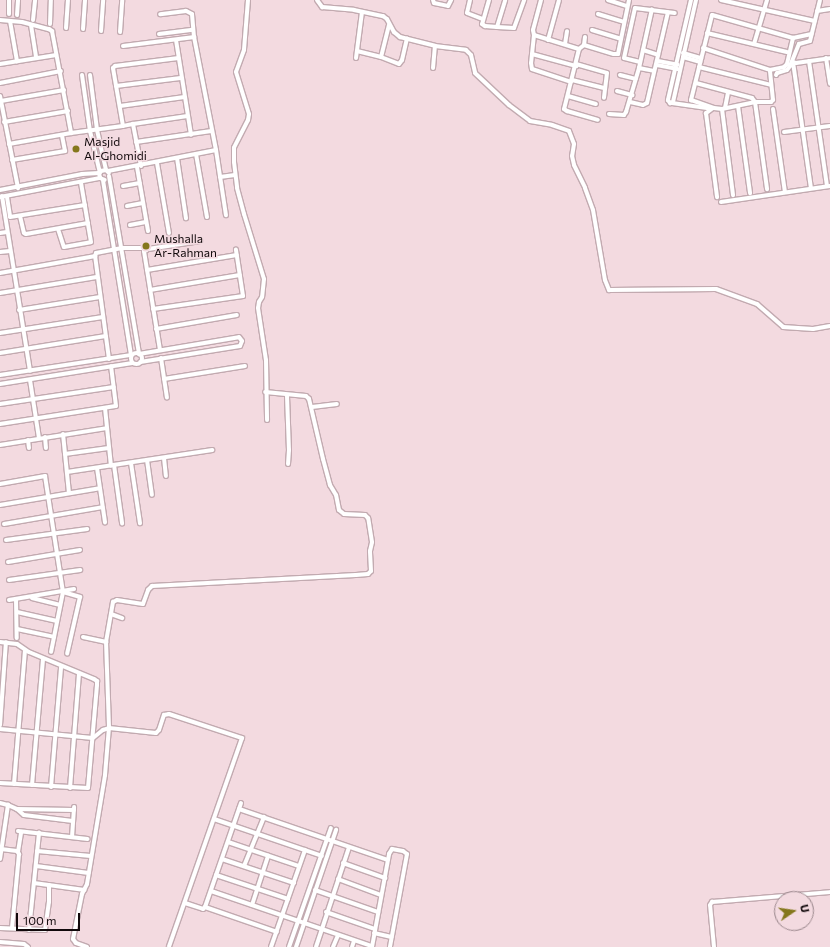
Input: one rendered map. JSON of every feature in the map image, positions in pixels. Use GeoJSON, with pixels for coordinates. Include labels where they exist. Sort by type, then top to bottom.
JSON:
{"type":"FeatureCollection","features":[{"type":"Feature","properties":{"kind":"street"},"geometry":{"type":"LineString","coordinates":[[9,0],[9,14]]}},
{"type":"Feature","properties":{"kind":"street"},"geometry":{"type":"LineString","coordinates":[[17,15],[18,0]]}},
{"type":"Feature","properties":{"kind":"street"},"geometry":{"type":"LineString","coordinates":[[33,20],[35,0]]}},
{"type":"Feature","properties":{"kind":"street"},"geometry":{"type":"LineString","coordinates":[[50,24],[51,0]]}},
{"type":"Feature","properties":{"kind":"street"},"geometry":{"type":"LineString","coordinates":[[66,28],[68,0]]}},
{"type":"Feature","properties":{"kind":"street"},"geometry":{"type":"LineString","coordinates":[[83,29],[85,0]]}},
{"type":"Feature","properties":{"kind":"street"},"geometry":{"type":"LineString","coordinates":[[101,31],[103,0]]}},
{"type":"Feature","properties":{"kind":"street"},"geometry":{"type":"LineString","coordinates":[[120,32],[122,0]]}},
{"type":"Feature","properties":{"kind":"street"},"geometry":{"type":"LineString","coordinates":[[248,0],[244,50],[236,72],[249,114],[248,120],[234,148],[235,175],[244,214],[264,279],[262,297],[258,308],[266,360],[265,392],[267,420]]}},
{"type":"Feature","properties":{"kind":"street"},"geometry":{"type":"LineString","coordinates":[[317,0],[322,7],[383,16],[394,32],[407,39],[470,52],[475,73],[509,105],[530,121],[552,125],[569,132],[574,144],[572,156],[574,165],[585,188],[592,210],[605,280],[609,290],[716,289],[757,304],[783,327],[813,329],[830,326]]}},
{"type":"Feature","properties":{"kind":"street"},"geometry":{"type":"LineString","coordinates":[[433,0],[434,3],[448,6],[451,0]]}},
{"type":"Feature","properties":{"kind":"street"},"geometry":{"type":"LineString","coordinates":[[470,0],[467,13],[483,19]]}},
{"type":"Feature","properties":{"kind":"street"},"geometry":{"type":"LineString","coordinates":[[489,0],[483,19],[483,26],[513,29],[517,22],[524,0]]}},
{"type":"Feature","properties":{"kind":"street"},"geometry":{"type":"LineString","coordinates":[[498,27],[505,0]]}},
{"type":"Feature","properties":{"kind":"street"},"geometry":{"type":"LineString","coordinates":[[542,0],[533,30],[534,35],[531,63],[534,70],[571,81],[605,88]]}},
{"type":"Feature","properties":{"kind":"street"},"geometry":{"type":"LineString","coordinates":[[548,40],[559,0]]}},
{"type":"Feature","properties":{"kind":"street"},"geometry":{"type":"LineString","coordinates":[[608,0],[627,6]]}},
{"type":"Feature","properties":{"kind":"street"},"geometry":{"type":"LineString","coordinates":[[584,45],[617,54],[620,51],[629,0]]}},
{"type":"Feature","properties":{"kind":"street"},"geometry":{"type":"LineString","coordinates":[[691,0],[672,103],[724,108],[755,102],[772,101],[770,70]]}},
{"type":"Feature","properties":{"kind":"street"},"geometry":{"type":"LineString","coordinates":[[678,67],[683,55],[696,0]]}},
{"type":"Feature","properties":{"kind":"street"},"geometry":{"type":"LineString","coordinates":[[721,0],[815,21]]}},
{"type":"Feature","properties":{"kind":"street"},"geometry":{"type":"LineString","coordinates":[[754,44],[767,0]]}},
{"type":"Feature","properties":{"kind":"street"},"geometry":{"type":"LineString","coordinates":[[811,188],[793,62],[796,48],[802,42],[810,41],[818,0]]}},
{"type":"Feature","properties":{"kind":"street"},"geometry":{"type":"LineString","coordinates":[[640,62],[624,58],[635,8],[675,13]]}},
{"type":"Feature","properties":{"kind":"street"},"geometry":{"type":"LineString","coordinates":[[609,114],[624,115],[630,102],[652,9]]}},
{"type":"Feature","properties":{"kind":"street"},"geometry":{"type":"LineString","coordinates":[[817,11],[830,9]]}},
{"type":"Feature","properties":{"kind":"street"},"geometry":{"type":"LineString","coordinates":[[160,14],[189,12],[192,14],[194,37],[211,131],[216,150],[226,215]]}},
{"type":"Feature","properties":{"kind":"street"},"geometry":{"type":"LineString","coordinates":[[356,58],[362,12]]}},
{"type":"Feature","properties":{"kind":"street"},"geometry":{"type":"LineString","coordinates":[[630,102],[643,105],[646,104],[654,71],[658,63],[658,55],[668,12]]}},
{"type":"Feature","properties":{"kind":"street"},"geometry":{"type":"LineString","coordinates":[[598,14],[624,22]]}},
{"type":"Feature","properties":{"kind":"street"},"geometry":{"type":"LineString","coordinates":[[714,108],[691,100],[712,15],[793,38],[812,34]]}},
{"type":"Feature","properties":{"kind":"street"},"geometry":{"type":"LineString","coordinates":[[0,20],[31,24],[52,31],[56,55],[61,71],[71,133]]}},
{"type":"Feature","properties":{"kind":"street"},"geometry":{"type":"LineString","coordinates":[[10,21],[17,61]]}},
{"type":"Feature","properties":{"kind":"street"},"geometry":{"type":"LineString","coordinates":[[31,24],[36,58]]}},
{"type":"Feature","properties":{"kind":"street"},"geometry":{"type":"LineString","coordinates":[[381,57],[389,25]]}},
{"type":"Feature","properties":{"kind":"street"},"geometry":{"type":"LineString","coordinates":[[159,34],[193,30]]}},
{"type":"Feature","properties":{"kind":"street"},"geometry":{"type":"LineString","coordinates":[[592,30],[621,39]]}},
{"type":"Feature","properties":{"kind":"street"},"geometry":{"type":"LineString","coordinates":[[565,44],[567,31]]}},
{"type":"Feature","properties":{"kind":"street"},"geometry":{"type":"LineString","coordinates":[[707,33],[787,52]]}},
{"type":"Feature","properties":{"kind":"street"},"geometry":{"type":"LineString","coordinates":[[534,35],[579,49]]}},
{"type":"Feature","properties":{"kind":"street"},"geometry":{"type":"LineString","coordinates":[[123,46],[194,37]]}},
{"type":"Feature","properties":{"kind":"street"},"geometry":{"type":"LineString","coordinates":[[584,37],[584,45]]}},
{"type":"Feature","properties":{"kind":"street"},"geometry":{"type":"LineString","coordinates":[[703,48],[770,70],[784,67],[787,64],[793,38]]}},
{"type":"Feature","properties":{"kind":"street"},"geometry":{"type":"LineString","coordinates":[[357,51],[381,57],[400,64],[407,39]]}},
{"type":"Feature","properties":{"kind":"street"},"geometry":{"type":"LineString","coordinates":[[176,40],[191,135]]}},
{"type":"Feature","properties":{"kind":"street"},"geometry":{"type":"LineString","coordinates":[[584,45],[579,49],[568,96],[564,105],[565,110],[598,120]]}},
{"type":"Feature","properties":{"kind":"street"},"geometry":{"type":"LineString","coordinates":[[433,68],[435,46]]}},
{"type":"Feature","properties":{"kind":"street"},"geometry":{"type":"LineString","coordinates":[[643,50],[658,55]]}},
{"type":"Feature","properties":{"kind":"street"},"geometry":{"type":"LineString","coordinates":[[532,54],[607,73],[604,98]]}},
{"type":"Feature","properties":{"kind":"street"},"geometry":{"type":"LineString","coordinates":[[0,64],[56,55]]}},
{"type":"Feature","properties":{"kind":"street"},"geometry":{"type":"LineString","coordinates":[[683,55],[700,60]]}},
{"type":"Feature","properties":{"kind":"street"},"geometry":{"type":"LineString","coordinates":[[123,126],[116,86],[115,66],[178,58]]}},
{"type":"Feature","properties":{"kind":"street"},"geometry":{"type":"LineString","coordinates":[[776,75],[777,73],[787,70],[793,62],[828,58],[830,84]]}},
{"type":"Feature","properties":{"kind":"street"},"geometry":{"type":"LineString","coordinates":[[721,202],[829,186],[809,61]]}},
{"type":"Feature","properties":{"kind":"street"},"geometry":{"type":"LineString","coordinates":[[658,63],[678,67]]}},
{"type":"Feature","properties":{"kind":"street"},"geometry":{"type":"LineString","coordinates":[[639,68],[654,71]]}},
{"type":"Feature","properties":{"kind":"street"},"geometry":{"type":"LineString","coordinates":[[700,68],[770,85]]}},
{"type":"Feature","properties":{"kind":"street"},"geometry":{"type":"LineString","coordinates":[[0,83],[61,71]]}},
{"type":"Feature","properties":{"kind":"street"},"geometry":{"type":"LineString","coordinates":[[82,75],[90,131],[112,239],[131,355],[130,359],[132,363]]}},
{"type":"Feature","properties":{"kind":"street"},"geometry":{"type":"LineString","coordinates":[[90,75],[97,130],[107,172],[139,354],[141,358],[140,362]]}},
{"type":"Feature","properties":{"kind":"street"},"geometry":{"type":"LineString","coordinates":[[620,75],[636,79]]}},
{"type":"Feature","properties":{"kind":"street"},"geometry":{"type":"LineString","coordinates":[[116,86],[181,78]]}},
{"type":"Feature","properties":{"kind":"street"},"geometry":{"type":"LineString","coordinates":[[696,83],[752,98],[755,102],[767,189]]}},
{"type":"Feature","properties":{"kind":"street"},"geometry":{"type":"LineString","coordinates":[[1,101],[64,90]]}},
{"type":"Feature","properties":{"kind":"street"},"geometry":{"type":"LineString","coordinates":[[617,91],[632,95]]}},
{"type":"Feature","properties":{"kind":"street"},"geometry":{"type":"LineString","coordinates":[[728,92],[724,108],[734,195]]}},
{"type":"Feature","properties":{"kind":"street"},"geometry":{"type":"LineString","coordinates":[[0,96],[3,121],[18,193]]}},
{"type":"Feature","properties":{"kind":"street"},"geometry":{"type":"LineString","coordinates":[[120,106],[184,96]]}},
{"type":"Feature","properties":{"kind":"street"},"geometry":{"type":"LineString","coordinates":[[568,96],[596,104]]}},
{"type":"Feature","properties":{"kind":"street"},"geometry":{"type":"LineString","coordinates":[[738,106],[750,193]]}},
{"type":"Feature","properties":{"kind":"street"},"geometry":{"type":"LineString","coordinates":[[714,108],[706,113],[717,197]]}},
{"type":"Feature","properties":{"kind":"street"},"geometry":{"type":"LineString","coordinates":[[773,109],[785,192]]}},
{"type":"Feature","properties":{"kind":"street"},"geometry":{"type":"LineString","coordinates":[[3,121],[68,111]]}},
{"type":"Feature","properties":{"kind":"street"},"geometry":{"type":"LineString","coordinates":[[9,144],[71,133],[187,116]]}},
{"type":"Feature","properties":{"kind":"street"},"geometry":{"type":"LineString","coordinates":[[133,124],[140,184],[148,231]]}},
{"type":"Feature","properties":{"kind":"street"},"geometry":{"type":"LineString","coordinates":[[784,132],[830,126]]}},
{"type":"Feature","properties":{"kind":"street"},"geometry":{"type":"LineString","coordinates":[[136,142],[211,131]]}},
{"type":"Feature","properties":{"kind":"street"},"geometry":{"type":"LineString","coordinates":[[12,160],[65,151],[62,135]]}},
{"type":"Feature","properties":{"kind":"street"},"geometry":{"type":"LineString","coordinates":[[93,146],[100,144]]}},
{"type":"Feature","properties":{"kind":"street"},"geometry":{"type":"LineString","coordinates":[[3,197],[18,193],[81,183],[107,172],[216,150]]}},
{"type":"Feature","properties":{"kind":"street"},"geometry":{"type":"LineString","coordinates":[[196,154],[207,217]]}},
{"type":"Feature","properties":{"kind":"street"},"geometry":{"type":"LineString","coordinates":[[177,158],[186,218]]}},
{"type":"Feature","properties":{"kind":"street"},"geometry":{"type":"LineString","coordinates":[[157,162],[169,233]]}},
{"type":"Feature","properties":{"kind":"street"},"geometry":{"type":"LineString","coordinates":[[0,190],[82,174],[108,178],[107,172]]}},
{"type":"Feature","properties":{"kind":"street"},"geometry":{"type":"LineString","coordinates":[[220,177],[235,175]]}},
{"type":"Feature","properties":{"kind":"street"},"geometry":{"type":"LineString","coordinates":[[58,229],[62,246],[80,245],[91,242],[81,183]]}},
{"type":"Feature","properties":{"kind":"street"},"geometry":{"type":"LineString","coordinates":[[123,186],[140,184]]}},
{"type":"Feature","properties":{"kind":"street"},"geometry":{"type":"LineString","coordinates":[[3,197],[9,216],[14,217],[85,205]]}},
{"type":"Feature","properties":{"kind":"street"},"geometry":{"type":"LineString","coordinates":[[3,197],[19,310],[30,371]]}},
{"type":"Feature","properties":{"kind":"street"},"geometry":{"type":"LineString","coordinates":[[128,206],[143,203]]}},
{"type":"Feature","properties":{"kind":"street"},"geometry":{"type":"LineString","coordinates":[[20,216],[24,234],[88,223]]}},
{"type":"Feature","properties":{"kind":"street"},"geometry":{"type":"LineString","coordinates":[[130,225],[146,222]]}},
{"type":"Feature","properties":{"kind":"street"},"geometry":{"type":"LineString","coordinates":[[0,233],[7,232]]}},
{"type":"Feature","properties":{"kind":"street"},"geometry":{"type":"LineString","coordinates":[[0,273],[95,256],[96,253],[113,247],[120,246],[143,248],[146,250],[200,241]]}},
{"type":"Feature","properties":{"kind":"street"},"geometry":{"type":"LineString","coordinates":[[146,250],[144,252],[160,350]]}},
{"type":"Feature","properties":{"kind":"street"},"geometry":{"type":"LineString","coordinates":[[0,252],[10,251]]}},
{"type":"Feature","properties":{"kind":"street"},"geometry":{"type":"LineString","coordinates":[[147,270],[236,253],[244,296],[153,309]]}},
{"type":"Feature","properties":{"kind":"street"},"geometry":{"type":"LineString","coordinates":[[95,256],[109,359]]}},
{"type":"Feature","properties":{"kind":"street"},"geometry":{"type":"LineString","coordinates":[[150,290],[240,275]]}},
{"type":"Feature","properties":{"kind":"street"},"geometry":{"type":"LineString","coordinates":[[0,293],[97,277]]}},
{"type":"Feature","properties":{"kind":"street"},"geometry":{"type":"LineString","coordinates":[[19,310],[100,297]]}},
{"type":"Feature","properties":{"kind":"street"},"geometry":{"type":"LineString","coordinates":[[125,316],[133,315]]}},
{"type":"Feature","properties":{"kind":"street"},"geometry":{"type":"LineString","coordinates":[[156,329],[237,316]]}},
{"type":"Feature","properties":{"kind":"street"},"geometry":{"type":"LineString","coordinates":[[0,332],[23,330],[103,317]]}},
{"type":"Feature","properties":{"kind":"street"},"geometry":{"type":"LineString","coordinates":[[0,353],[106,336]]}},
{"type":"Feature","properties":{"kind":"street"},"geometry":{"type":"LineString","coordinates":[[0,375],[109,359],[131,355],[134,353],[139,354],[238,337],[242,341],[240,346],[161,358],[136,364],[132,363],[103,367],[0,384]]}},
{"type":"Feature","properties":{"kind":"street"},"geometry":{"type":"LineString","coordinates":[[161,358],[167,398]]}},
{"type":"Feature","properties":{"kind":"street"},"geometry":{"type":"LineString","coordinates":[[102,360],[103,367]]}},
{"type":"Feature","properties":{"kind":"street"},"geometry":{"type":"LineString","coordinates":[[0,424],[116,406],[110,366]]}},
{"type":"Feature","properties":{"kind":"street"},"geometry":{"type":"LineString","coordinates":[[164,379],[244,366]]}},
{"type":"Feature","properties":{"kind":"street"},"geometry":{"type":"LineString","coordinates":[[30,380],[39,438]]}},
{"type":"Feature","properties":{"kind":"street"},"geometry":{"type":"LineString","coordinates":[[0,404],[114,387]]}},
{"type":"Feature","properties":{"kind":"street"},"geometry":{"type":"LineString","coordinates":[[87,947],[75,942],[74,939],[82,894],[85,890],[89,874],[105,775],[109,728],[106,642],[112,602],[116,600],[143,604],[148,590],[152,586],[251,582],[289,577],[365,574],[370,572],[370,551],[372,545],[368,518],[365,515],[344,514],[339,510],[336,495],[330,485],[323,459],[312,407],[306,396],[287,396],[265,392]]}},
{"type":"Feature","properties":{"kind":"street"},"geometry":{"type":"LineString","coordinates":[[287,396],[289,450],[288,464]]}},
{"type":"Feature","properties":{"kind":"street"},"geometry":{"type":"LineString","coordinates":[[312,407],[337,404]]}},
{"type":"Feature","properties":{"kind":"street"},"geometry":{"type":"LineString","coordinates":[[105,408],[109,448],[122,523]]}},
{"type":"Feature","properties":{"kind":"street"},"geometry":{"type":"LineString","coordinates":[[0,445],[107,428]]}},
{"type":"Feature","properties":{"kind":"street"},"geometry":{"type":"LineString","coordinates":[[63,434],[69,493]]}},
{"type":"Feature","properties":{"kind":"street"},"geometry":{"type":"LineString","coordinates":[[45,438],[46,448]]}},
{"type":"Feature","properties":{"kind":"street"},"geometry":{"type":"LineString","coordinates":[[28,440],[29,448]]}},
{"type":"Feature","properties":{"kind":"street"},"geometry":{"type":"LineString","coordinates":[[12,443],[12,448]]}},
{"type":"Feature","properties":{"kind":"street"},"geometry":{"type":"LineString","coordinates":[[65,454],[109,448]]}},
{"type":"Feature","properties":{"kind":"street"},"geometry":{"type":"LineString","coordinates":[[67,472],[212,450]]}},
{"type":"Feature","properties":{"kind":"street"},"geometry":{"type":"LineString","coordinates":[[164,458],[166,476]]}},
{"type":"Feature","properties":{"kind":"street"},"geometry":{"type":"LineString","coordinates":[[147,460],[152,495]]}},
{"type":"Feature","properties":{"kind":"street"},"geometry":{"type":"LineString","coordinates":[[130,463],[140,523]]}},
{"type":"Feature","properties":{"kind":"street"},"geometry":{"type":"LineString","coordinates":[[96,468],[105,522]]}},
{"type":"Feature","properties":{"kind":"street"},"geometry":{"type":"LineString","coordinates":[[0,484],[45,476],[63,592],[51,652]]}},
{"type":"Feature","properties":{"kind":"street"},"geometry":{"type":"LineString","coordinates":[[0,505],[100,488]]}},
{"type":"Feature","properties":{"kind":"street"},"geometry":{"type":"LineString","coordinates":[[4,524],[103,507]]}},
{"type":"Feature","properties":{"kind":"street"},"geometry":{"type":"LineString","coordinates":[[6,540],[87,529]]}},
{"type":"Feature","properties":{"kind":"street"},"geometry":{"type":"LineString","coordinates":[[8,562],[80,550]]}},
{"type":"Feature","properties":{"kind":"street"},"geometry":{"type":"LineString","coordinates":[[9,580],[80,570]]}},
{"type":"Feature","properties":{"kind":"street"},"geometry":{"type":"LineString","coordinates":[[9,600],[74,589]]}},
{"type":"Feature","properties":{"kind":"street"},"geometry":{"type":"LineString","coordinates":[[63,592],[80,597],[67,654]]}},
{"type":"Feature","properties":{"kind":"street"},"geometry":{"type":"LineString","coordinates":[[29,597],[60,605]]}},
{"type":"Feature","properties":{"kind":"street"},"geometry":{"type":"LineString","coordinates":[[16,599],[17,638]]}},
{"type":"Feature","properties":{"kind":"street"},"geometry":{"type":"LineString","coordinates":[[17,612],[57,621]]}},
{"type":"Feature","properties":{"kind":"street"},"geometry":{"type":"LineString","coordinates":[[111,614],[122,618]]}},
{"type":"Feature","properties":{"kind":"street"},"geometry":{"type":"LineString","coordinates":[[17,629],[54,638]]}},
{"type":"Feature","properties":{"kind":"street"},"geometry":{"type":"LineString","coordinates":[[83,638],[106,642]]}},
{"type":"Feature","properties":{"kind":"street"},"geometry":{"type":"LineString","coordinates":[[0,642],[17,644],[25,650],[97,682],[88,787],[84,789],[0,783]]}},
{"type":"Feature","properties":{"kind":"street"},"geometry":{"type":"LineString","coordinates":[[0,725],[6,642]]}},
{"type":"Feature","properties":{"kind":"street"},"geometry":{"type":"LineString","coordinates":[[14,784],[25,650]]}},
{"type":"Feature","properties":{"kind":"street"},"geometry":{"type":"LineString","coordinates":[[32,785],[42,658]]}},
{"type":"Feature","properties":{"kind":"street"},"geometry":{"type":"LineString","coordinates":[[51,787],[61,666]]}},
{"type":"Feature","properties":{"kind":"street"},"geometry":{"type":"LineString","coordinates":[[70,788],[78,673]]}},
{"type":"Feature","properties":{"kind":"street"},"geometry":{"type":"LineString","coordinates":[[0,729],[93,738],[103,730],[109,728],[156,733],[159,730],[164,715],[169,714],[242,738],[169,947]]}},
{"type":"Feature","properties":{"kind":"street"},"geometry":{"type":"LineString","coordinates":[[0,803],[17,809],[24,815],[73,820]]}},
{"type":"Feature","properties":{"kind":"street"},"geometry":{"type":"LineString","coordinates":[[205,908],[241,803]]}},
{"type":"Feature","properties":{"kind":"street"},"geometry":{"type":"LineString","coordinates":[[0,859],[8,805]]}},
{"type":"Feature","properties":{"kind":"street"},"geometry":{"type":"LineString","coordinates":[[17,809],[74,809],[72,837]]}},
{"type":"Feature","properties":{"kind":"street"},"geometry":{"type":"LineString","coordinates":[[239,809],[388,860]]}},
{"type":"Feature","properties":{"kind":"street"},"geometry":{"type":"LineString","coordinates":[[244,866],[264,817]]}},
{"type":"Feature","properties":{"kind":"street"},"geometry":{"type":"LineString","coordinates":[[214,818],[322,856]]}},
{"type":"Feature","properties":{"kind":"street"},"geometry":{"type":"LineString","coordinates":[[289,947],[331,828]]}},
{"type":"Feature","properties":{"kind":"street"},"geometry":{"type":"LineString","coordinates":[[296,947],[336,830]]}},
{"type":"Feature","properties":{"kind":"street"},"geometry":{"type":"LineString","coordinates":[[12,928],[19,831],[88,840]]}},
{"type":"Feature","properties":{"kind":"street"},"geometry":{"type":"LineString","coordinates":[[30,930],[39,834]]}},
{"type":"Feature","properties":{"kind":"street"},"geometry":{"type":"LineString","coordinates":[[228,842],[299,866]]}},
{"type":"Feature","properties":{"kind":"street"},"geometry":{"type":"LineString","coordinates":[[316,947],[326,912],[349,847]]}},
{"type":"Feature","properties":{"kind":"street"},"geometry":{"type":"LineString","coordinates":[[1,849],[18,852]]}},
{"type":"Feature","properties":{"kind":"street"},"geometry":{"type":"LineString","coordinates":[[211,891],[372,947],[388,860],[392,849],[403,851],[407,854],[390,947]]}},
{"type":"Feature","properties":{"kind":"street"},"geometry":{"type":"LineString","coordinates":[[37,850],[91,856]]}},
{"type":"Feature","properties":{"kind":"street"},"geometry":{"type":"LineString","coordinates":[[271,947],[305,850]]}},
{"type":"Feature","properties":{"kind":"street"},"geometry":{"type":"LineString","coordinates":[[252,905],[268,856]]}},
{"type":"Feature","properties":{"kind":"street"},"geometry":{"type":"LineString","coordinates":[[222,859],[294,883]]}},
{"type":"Feature","properties":{"kind":"street"},"geometry":{"type":"LineString","coordinates":[[343,863],[385,878]]}},
{"type":"Feature","properties":{"kind":"street"},"geometry":{"type":"LineString","coordinates":[[36,866],[89,874]]}},
{"type":"Feature","properties":{"kind":"street"},"geometry":{"type":"LineString","coordinates":[[216,875],[288,899]]}},
{"type":"Feature","properties":{"kind":"street"},"geometry":{"type":"LineString","coordinates":[[338,879],[381,896]]}},
{"type":"Feature","properties":{"kind":"street"},"geometry":{"type":"LineString","coordinates":[[34,883],[85,890]]}},
{"type":"Feature","properties":{"kind":"street"},"geometry":{"type":"LineString","coordinates":[[0,928],[44,931],[46,929],[49,902],[49,885]]}},
{"type":"Feature","properties":{"kind":"street"},"geometry":{"type":"LineString","coordinates":[[315,890],[378,912]]}},
{"type":"Feature","properties":{"kind":"street"},"geometry":{"type":"LineString","coordinates":[[714,947],[710,905],[712,902],[830,892]]}},
{"type":"Feature","properties":{"kind":"street"},"geometry":{"type":"LineString","coordinates":[[185,903],[203,909],[205,908],[277,932]]}},
{"type":"Feature","properties":{"kind":"street"},"geometry":{"type":"LineString","coordinates":[[326,912],[392,937]]}},
{"type":"Feature","properties":{"kind":"street"},"geometry":{"type":"LineString","coordinates":[[334,947],[338,935]]}},
{"type":"Feature","properties":{"kind":"street"},"geometry":{"type":"LineString","coordinates":[[352,947],[354,941]]}},
{"type":"Feature","properties":{"kind":"street"},"geometry":{"type":"LineString","coordinates":[[0,942],[8,945],[24,944],[28,947]]}},
{"type":"Feature","properties":{"kind":"place","name":"Masjid Al-Ghomidi"},"geometry":{"type":"Point","coordinates":[76,149]}},
{"type":"Feature","properties":{"kind":"place","name":"Mushalla Ar-Rahman"},"geometry":{"type":"Point","coordinates":[146,246]}}]}
